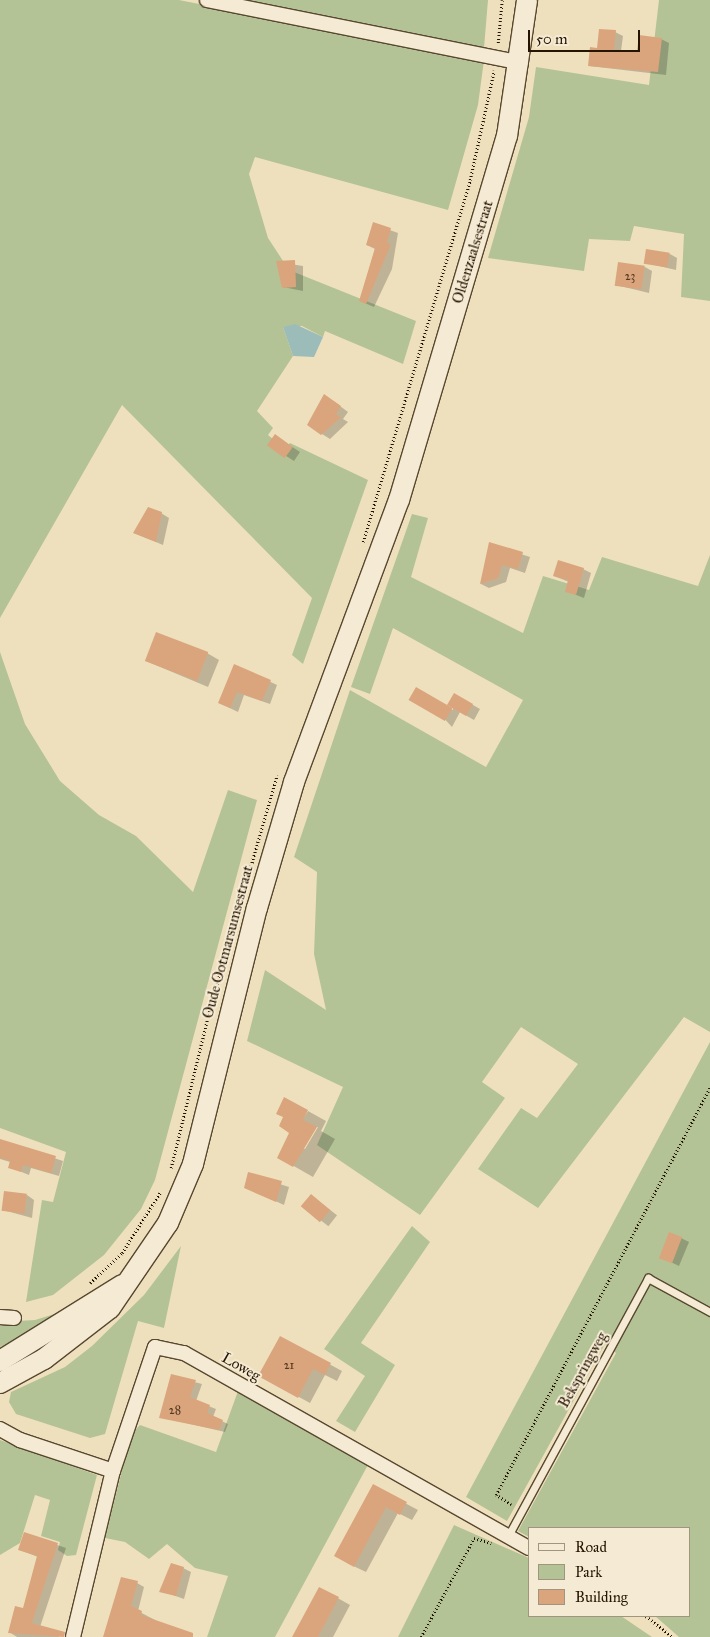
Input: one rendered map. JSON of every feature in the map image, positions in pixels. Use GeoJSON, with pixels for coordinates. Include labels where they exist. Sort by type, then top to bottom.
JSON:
{"type":"FeatureCollection","features":[{"type":"Feature","properties":{"kind":"main road","name":"Oldenzaalsestraat"},"geometry":{"type":"LineString","coordinates":[[399,500],[507,136],[521,63],[527,0]]}},
{"type":"Feature","properties":{"kind":"main road","name":"Oude Ootmarsumsestraat"},"geometry":{"type":"LineString","coordinates":[[0,1384],[81,1334],[110,1308],[168,1223],[193,1164],[257,908],[294,782],[399,500]]}},
{"type":"Feature","properties":{"kind":"main road","name":"Oude Ootmarsumsestraat"},"geometry":{"type":"LineString","coordinates":[[0,1361],[130,1280]]}},
{"type":"Feature","properties":{"kind":"street"},"geometry":{"type":"LineString","coordinates":[[206,0],[521,63]]}},
{"type":"Feature","properties":{"kind":"street"},"geometry":{"type":"LineString","coordinates":[[0,1317],[14,1318]]}},
{"type":"Feature","properties":{"kind":"street","name":"Loweg"},"geometry":{"type":"LineString","coordinates":[[113,1471],[149,1354],[154,1347],[167,1348],[528,1547]]}},
{"type":"Feature","properties":{"kind":"street"},"geometry":{"type":"LineString","coordinates":[[0,1429],[20,1440],[113,1471],[73,1637]]}},
{"type":"Feature","properties":{"kind":"lane","name":"Bekspringweg"},"geometry":{"type":"LineString","coordinates":[[508,1536],[648,1278],[710,1312]]}},
{"type":"Feature","properties":{"kind":"path","name":"Oldenzaalsestraat"},"geometry":{"type":"LineString","coordinates":[[361,548],[380,491],[417,348],[470,180],[497,58],[502,0]]}},
{"type":"Feature","properties":{"kind":"path","name":"Oude Ootmarsumsestraat"},"geometry":{"type":"LineString","coordinates":[[171,1170],[218,976],[278,772]]}},
{"type":"Feature","properties":{"kind":"path"},"geometry":{"type":"LineString","coordinates":[[508,1510],[512,1503],[496,1495],[710,1087]]}},
{"type":"Feature","properties":{"kind":"path"},"geometry":{"type":"LineString","coordinates":[[84,1289],[122,1254],[162,1188]]}},
{"type":"Feature","properties":{"kind":"path"},"geometry":{"type":"LineString","coordinates":[[421,1637],[474,1538]]}},
{"type":"Feature","properties":{"kind":"path"},"geometry":{"type":"LineString","coordinates":[[647,1617],[673,1637]]}},
{"type":"Feature","properties":{"kind":"green space"},"geometry":{"type":"Polygon","coordinates":[[[0,0],[179,0],[484,60],[478,105],[448,210],[255,157],[249,174],[268,238],[289,270],[416,321],[403,364],[325,331],[323,337],[302,326],[283,327],[293,356],[257,411],[273,428],[268,435],[285,449],[290,443],[368,480],[303,664],[292,655],[312,598],[122,405],[0,618],[0,0]]]}},
{"type":"Feature","properties":{"kind":"green space"},"geometry":{"type":"Polygon","coordinates":[[[240,0],[488,0],[484,48],[240,0]]]}},
{"type":"Feature","properties":{"kind":"green space"},"geometry":{"type":"Polygon","coordinates":[[[659,0],[710,0],[710,301],[681,297],[684,234],[634,226],[630,241],[589,239],[584,271],[488,258],[529,117],[536,67],[649,85],[659,0]]]}},
{"type":"Feature","properties":{"kind":"green space"},"geometry":{"type":"Polygon","coordinates":[[[412,514],[428,518],[411,577],[523,633],[543,576],[589,590],[602,557],[698,586],[710,555],[710,1032],[684,1017],[538,1208],[478,1169],[521,1108],[537,1118],[578,1064],[521,1027],[482,1082],[505,1098],[420,1215],[317,1145],[343,1087],[247,1041],[265,970],[326,1010],[314,954],[317,872],[294,857],[350,690],[486,767],[523,700],[393,628],[370,694],[351,687],[412,514]]]}},
{"type":"Feature","properties":{"kind":"green space"},"geometry":{"type":"Polygon","coordinates":[[[0,652],[25,724],[60,781],[99,815],[136,836],[193,892],[228,790],[257,800],[155,1180],[141,1209],[104,1255],[53,1295],[26,1302],[42,1200],[53,1202],[66,1152],[0,1128],[0,652]]]}},
{"type":"Feature","properties":{"kind":"green space"},"geometry":{"type":"Polygon","coordinates":[[[710,1042],[710,1637],[679,1637],[656,1617],[690,1617],[690,1527],[528,1527],[528,1536],[518,1531],[616,1353],[605,1344],[507,1521],[466,1497],[710,1042]]]}},
{"type":"Feature","properties":{"kind":"green space"},"geometry":{"type":"Polygon","coordinates":[[[412,1226],[430,1242],[361,1343],[395,1365],[355,1432],[336,1421],[365,1376],[324,1349],[412,1226]]]}},
{"type":"Feature","properties":{"kind":"green space"},"geometry":{"type":"Polygon","coordinates":[[[181,1246],[164,1328],[138,1321],[105,1434],[90,1438],[16,1414],[9,1402],[11,1392],[65,1367],[92,1346],[144,1295],[181,1246]]]}},
{"type":"Feature","properties":{"kind":"green space"},"geometry":{"type":"Polygon","coordinates":[[[61,1312],[41,1327],[0,1347],[0,1322],[35,1320],[61,1312]]]}},
{"type":"Feature","properties":{"kind":"green space"},"geometry":{"type":"Polygon","coordinates":[[[238,1391],[369,1463],[275,1637],[207,1637],[228,1576],[195,1568],[167,1544],[149,1559],[125,1542],[105,1538],[131,1434],[140,1425],[216,1452],[238,1391]]]}},
{"type":"Feature","properties":{"kind":"green space"},"geometry":{"type":"Polygon","coordinates":[[[0,1440],[97,1475],[76,1555],[67,1556],[58,1550],[60,1542],[41,1536],[50,1500],[35,1495],[20,1543],[0,1555],[0,1440]]]}},
{"type":"Feature","properties":{"kind":"green space"},"geometry":{"type":"Polygon","coordinates":[[[454,1525],[528,1558],[528,1617],[622,1617],[652,1637],[398,1637],[454,1525]]]}},
{"type":"Feature","properties":{"kind":"water"},"geometry":{"type":"Polygon","coordinates":[[[295,324],[323,337],[314,357],[293,356],[283,327],[295,324]]]}},
{"type":"Feature","properties":{"kind":"building"},"geometry":{"type":"Polygon","coordinates":[[[599,29],[616,30],[614,50],[637,51],[639,35],[662,38],[658,72],[588,66],[590,47],[597,48],[599,29]]]}},
{"type":"Feature","properties":{"kind":"building"},"geometry":{"type":"Polygon","coordinates":[[[373,222],[391,228],[387,243],[391,244],[366,304],[359,301],[375,248],[366,245],[373,222]]]}},
{"type":"Feature","properties":{"kind":"building"},"geometry":{"type":"Polygon","coordinates":[[[646,249],[670,253],[667,268],[644,264],[646,249]]]}},
{"type":"Feature","properties":{"kind":"building"},"geometry":{"type":"Polygon","coordinates":[[[295,260],[296,287],[282,288],[276,261],[295,260]]]}},
{"type":"Feature","properties":{"kind":"building"},"geometry":{"type":"Polygon","coordinates":[[[618,262],[645,266],[641,290],[615,286],[618,262]]]}},
{"type":"Feature","properties":{"kind":"building"},"geometry":{"type":"Polygon","coordinates":[[[324,394],[341,406],[336,414],[341,417],[321,435],[307,425],[324,394]]]}},
{"type":"Feature","properties":{"kind":"building"},"geometry":{"type":"Polygon","coordinates":[[[275,434],[293,447],[285,458],[267,445],[275,434]]]}},
{"type":"Feature","properties":{"kind":"building"},"geometry":{"type":"Polygon","coordinates":[[[148,507],[162,512],[156,542],[133,533],[148,507]]]}},
{"type":"Feature","properties":{"kind":"building"},"geometry":{"type":"Polygon","coordinates":[[[489,542],[523,552],[518,569],[502,565],[498,578],[480,584],[489,542]]]}},
{"type":"Feature","properties":{"kind":"building"},"geometry":{"type":"Polygon","coordinates":[[[558,560],[584,568],[576,595],[565,592],[568,580],[553,576],[558,560]]]}},
{"type":"Feature","properties":{"kind":"building"},"geometry":{"type":"Polygon","coordinates":[[[156,632],[208,652],[197,681],[145,661],[156,632]]]}},
{"type":"Feature","properties":{"kind":"building"},"geometry":{"type":"Polygon","coordinates":[[[234,664],[271,680],[262,701],[237,692],[230,708],[218,703],[234,664]]]}},
{"type":"Feature","properties":{"kind":"building"},"geometry":{"type":"Polygon","coordinates":[[[416,687],[452,708],[445,721],[408,700],[416,687]]]}},
{"type":"Feature","properties":{"kind":"building"},"geometry":{"type":"Polygon","coordinates":[[[454,693],[473,704],[466,716],[447,705],[454,693]]]}},
{"type":"Feature","properties":{"kind":"building"},"geometry":{"type":"Polygon","coordinates":[[[284,1097],[308,1110],[303,1120],[317,1127],[293,1167],[277,1158],[289,1133],[279,1126],[283,1117],[276,1114],[284,1097]]]}},
{"type":"Feature","properties":{"kind":"building"},"geometry":{"type":"Polygon","coordinates":[[[0,1139],[56,1156],[51,1173],[23,1165],[21,1172],[8,1168],[10,1161],[0,1158],[0,1139]]]}},
{"type":"Feature","properties":{"kind":"building"},"geometry":{"type":"Polygon","coordinates":[[[248,1172],[282,1181],[276,1202],[244,1188],[248,1172]]]}},
{"type":"Feature","properties":{"kind":"building"},"geometry":{"type":"Polygon","coordinates":[[[4,1191],[27,1194],[24,1214],[2,1211],[4,1191]]]}},
{"type":"Feature","properties":{"kind":"building"},"geometry":{"type":"Polygon","coordinates":[[[311,1194],[330,1210],[320,1222],[301,1206],[311,1194]]]}},
{"type":"Feature","properties":{"kind":"building"},"geometry":{"type":"Polygon","coordinates":[[[669,1232],[682,1237],[672,1263],[659,1258],[669,1232]]]}},
{"type":"Feature","properties":{"kind":"building"},"geometry":{"type":"Polygon","coordinates":[[[280,1336],[331,1363],[325,1375],[313,1369],[298,1398],[258,1376],[280,1336]]]}},
{"type":"Feature","properties":{"kind":"building"},"geometry":{"type":"Polygon","coordinates":[[[171,1374],[196,1380],[190,1397],[210,1405],[207,1413],[223,1420],[219,1430],[159,1418],[171,1374]]]}},
{"type":"Feature","properties":{"kind":"building"},"geometry":{"type":"Polygon","coordinates":[[[373,1484],[407,1502],[400,1515],[386,1507],[354,1567],[334,1556],[373,1484]]]}},
{"type":"Feature","properties":{"kind":"building"},"geometry":{"type":"Polygon","coordinates":[[[24,1532],[58,1543],[32,1623],[65,1632],[64,1637],[8,1633],[15,1606],[23,1608],[37,1556],[18,1550],[24,1532]]]}},
{"type":"Feature","properties":{"kind":"building"},"geometry":{"type":"Polygon","coordinates":[[[171,1563],[184,1567],[176,1596],[159,1592],[171,1563]]]}},
{"type":"Feature","properties":{"kind":"building"},"geometry":{"type":"Polygon","coordinates":[[[121,1577],[138,1581],[131,1606],[142,1611],[141,1615],[193,1633],[193,1637],[103,1637],[121,1577]]]}},
{"type":"Feature","properties":{"kind":"building"},"geometry":{"type":"Polygon","coordinates":[[[319,1587],[339,1597],[318,1637],[292,1637],[319,1587]]]}}]}
